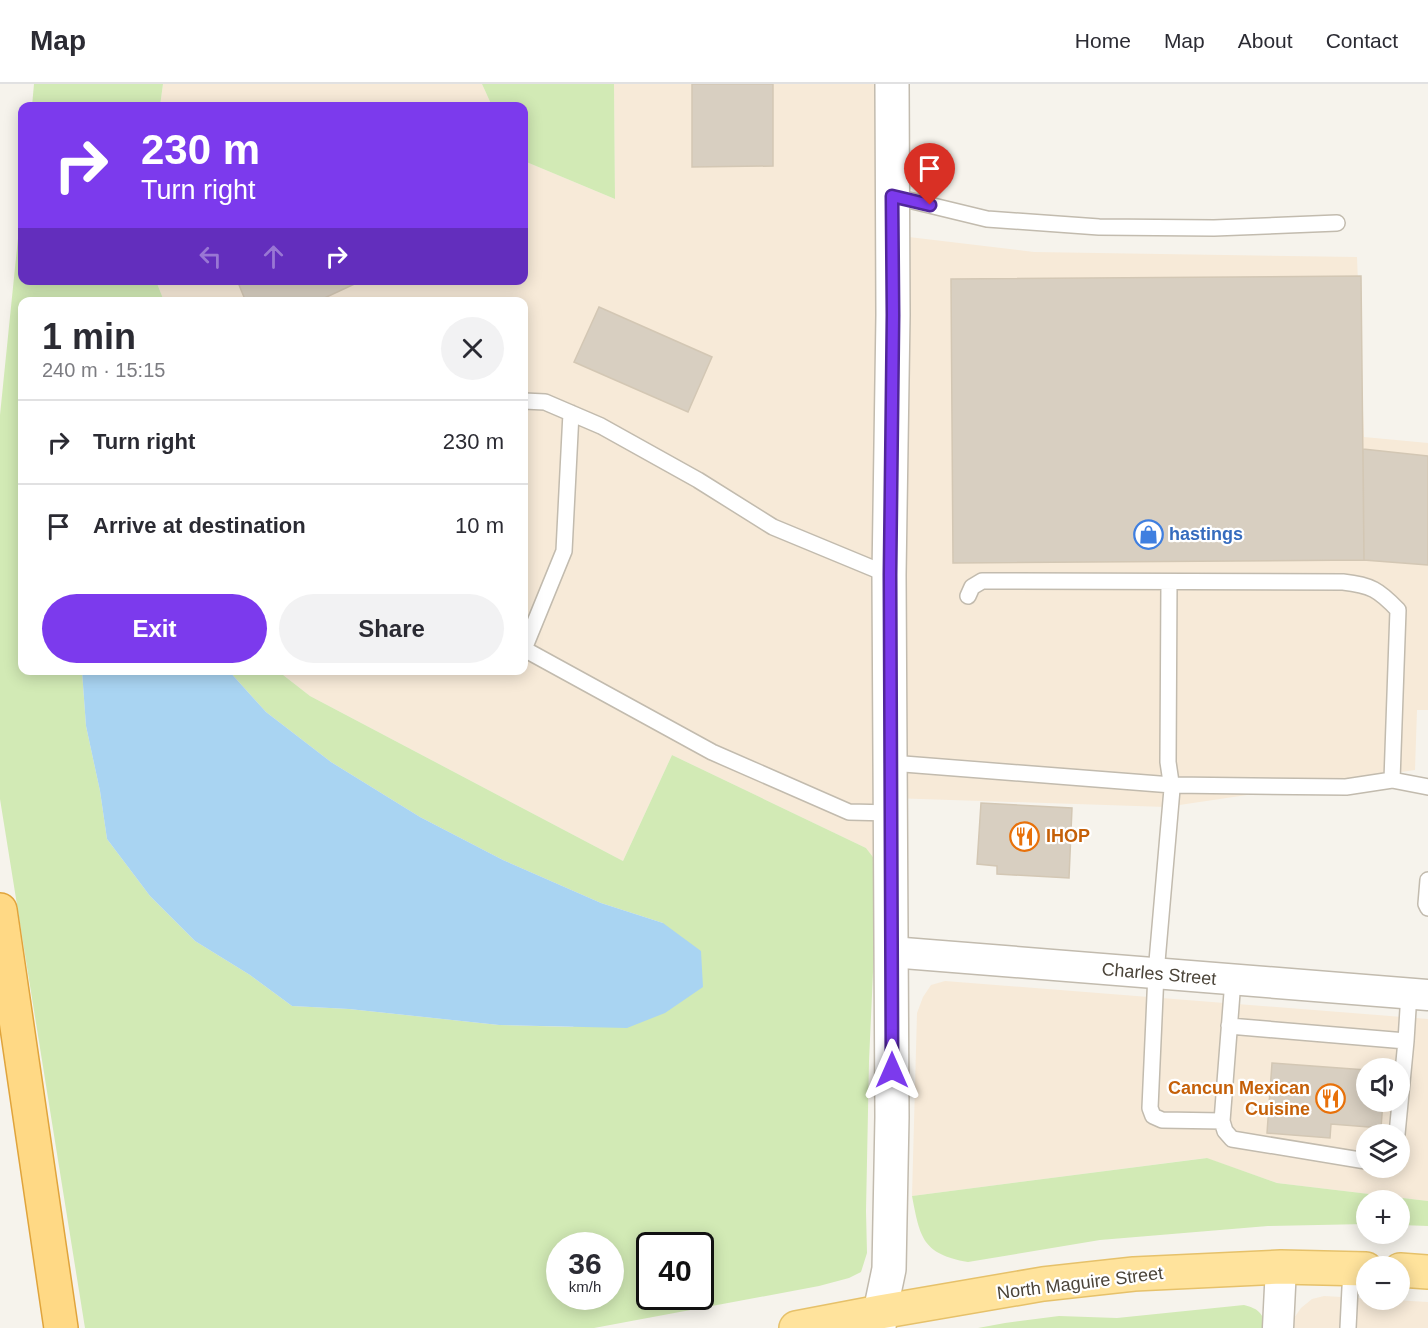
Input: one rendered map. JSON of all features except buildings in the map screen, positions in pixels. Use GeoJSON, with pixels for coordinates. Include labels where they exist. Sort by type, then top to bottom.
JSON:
{"type":"FeatureCollection","features":[{"type":"Feature","properties":{"kind":"highway"},"geometry":{"type":"LineString","coordinates":[[0,910],[61,1328]]}},
{"type":"Feature","properties":{"kind":"main road","name":"North Maguire Street"},"geometry":{"type":"LineString","coordinates":[[796,1328],[879,1320],[1043,1284],[1122,1275],[1281,1267],[1356,1269]]}},
{"type":"Feature","properties":{"kind":"main road"},"geometry":{"type":"LineString","coordinates":[[1410,1271],[1428,1272]]}},
{"type":"Feature","properties":{"kind":"street"},"geometry":{"type":"LineString","coordinates":[[879,1320],[889,1269],[892,1117],[890,575],[893,315],[892,84]]}},
{"type":"Feature","properties":{"kind":"street","name":"Charles Street"},"geometry":{"type":"LineString","coordinates":[[891,952],[1418,994]]}},
{"type":"Feature","properties":{"kind":"street"},"geometry":{"type":"LineString","coordinates":[[1278,1328],[1281,1267]]}},
{"type":"Feature","properties":{"kind":"lane"},"geometry":{"type":"LineString","coordinates":[[892,196],[987,219],[1099,227],[1214,228],[1337,223]]}},
{"type":"Feature","properties":{"kind":"lane"},"geometry":{"type":"LineString","coordinates":[[528,400],[545,402],[601,426],[698,480],[773,527],[890,575]]}},
{"type":"Feature","properties":{"kind":"lane"},"geometry":{"type":"LineString","coordinates":[[528,639],[564,551],[571,413]]}},
{"type":"Feature","properties":{"kind":"lane"},"geometry":{"type":"LineString","coordinates":[[968,596],[972,587],[982,581],[1343,582],[1361,584],[1383,594],[1398,610],[1392,780]]}},
{"type":"Feature","properties":{"kind":"lane"},"geometry":{"type":"LineString","coordinates":[[1169,582],[1168,762],[1172,785],[1156,973],[1150,1108],[1153,1116],[1162,1120],[1222,1121]]}},
{"type":"Feature","properties":{"kind":"lane"},"geometry":{"type":"LineString","coordinates":[[528,651],[712,752],[849,812],[891,813]]}},
{"type":"Feature","properties":{"kind":"lane"},"geometry":{"type":"LineString","coordinates":[[891,763],[1172,785],[1346,787],[1392,780],[1428,787]]}},
{"type":"Feature","properties":{"kind":"lane"},"geometry":{"type":"LineString","coordinates":[[1428,880],[1426,904],[1428,908]]}},
{"type":"Feature","properties":{"kind":"lane"},"geometry":{"type":"LineString","coordinates":[[1233,980],[1222,1121],[1225,1131],[1232,1138],[1356,1159]]}},
{"type":"Feature","properties":{"kind":"lane"},"geometry":{"type":"LineString","coordinates":[[1398,1124],[1406,1041],[1418,994]]}},
{"type":"Feature","properties":{"kind":"lane"},"geometry":{"type":"LineString","coordinates":[[1229,1026],[1406,1041]]}},
{"type":"Feature","properties":{"kind":"lane"},"geometry":{"type":"LineString","coordinates":[[1348,1328],[1356,1285]]}},
{"type":"Feature","properties":{"kind":"shaded area"},"geometry":{"type":"Polygon","coordinates":[[[163,84],[482,84],[490,102],[161,102],[163,84]]]}},
{"type":"Feature","properties":{"kind":"shaded area"},"geometry":{"type":"Polygon","coordinates":[[[614,84],[876,84],[879,865],[866,848],[672,755],[623,861],[310,696],[283,675],[528,675],[528,297],[162,297],[158,285],[528,285],[528,163],[615,199],[614,84]]]}},
{"type":"Feature","properties":{"kind":"shaded area"},"geometry":{"type":"Polygon","coordinates":[[[892,235],[1034,252],[1357,257],[1364,437],[1428,443],[1428,710],[1417,710],[1415,770],[1166,807],[891,798],[892,235]]]}},
{"type":"Feature","properties":{"kind":"shaded area"},"geometry":{"type":"Polygon","coordinates":[[[945,981],[1428,1019],[1428,1201],[1410,1199],[1410,1190],[1356,1190],[1356,1192],[1277,1183],[1206,1158],[912,1196],[917,1013],[931,985],[945,981]]]}},
{"type":"Feature","properties":{"kind":"shaded area"},"geometry":{"type":"Polygon","coordinates":[[[1324,1296],[1356,1298],[1356,1310],[1410,1310],[1410,1301],[1428,1302],[1428,1328],[1293,1328],[1294,1318],[1312,1299],[1324,1296]]]}},
{"type":"Feature","properties":{"kind":"green space"},"geometry":{"type":"Polygon","coordinates":[[[34,84],[163,84],[161,102],[32,102],[34,84]]]}},
{"type":"Feature","properties":{"kind":"green space"},"geometry":{"type":"Polygon","coordinates":[[[482,84],[614,84],[615,199],[528,163],[528,102],[490,102],[482,84]]]}},
{"type":"Feature","properties":{"kind":"green space"},"geometry":{"type":"Polygon","coordinates":[[[18,238],[18,285],[158,285],[162,297],[18,297],[18,675],[82,675],[86,726],[100,791],[107,839],[150,896],[195,941],[250,975],[292,1006],[349,1009],[499,1025],[573,1027],[663,923],[601,903],[503,860],[420,817],[331,762],[266,712],[233,675],[283,675],[310,696],[623,861],[672,755],[866,848],[879,865],[869,1061],[867,1253],[861,1272],[849,1278],[819,1286],[714,1306],[714,1232],[636,1232],[636,1310],[690,1310],[594,1328],[85,1328],[0,799],[0,415],[18,238]]]}},
{"type":"Feature","properties":{"kind":"green space"},"geometry":{"type":"Polygon","coordinates":[[[1207,1158],[1277,1183],[1356,1192],[1356,1224],[1268,1226],[1100,1240],[968,1262],[941,1254],[926,1241],[921,1233],[912,1196],[1207,1158]]]}},
{"type":"Feature","properties":{"kind":"green space"},"geometry":{"type":"Polygon","coordinates":[[[1410,1199],[1428,1201],[1428,1226],[1410,1225],[1410,1199]]]}},
{"type":"Feature","properties":{"kind":"green space"},"geometry":{"type":"Polygon","coordinates":[[[1244,1305],[1260,1312],[1266,1328],[978,1328],[1059,1316],[1117,1318],[1244,1305]]]}},
{"type":"Feature","properties":{"kind":"water"},"geometry":{"type":"Polygon","coordinates":[[[82,675],[233,675],[266,712],[331,762],[420,817],[503,860],[601,903],[663,923],[701,951],[703,987],[665,1013],[627,1028],[499,1025],[349,1009],[292,1006],[250,975],[195,941],[150,896],[107,839],[100,791],[86,726],[82,675]]]}},
{"type":"Feature","properties":{"kind":"place","name":"hastings"},"geometry":{"type":"Point","coordinates":[1148,534]}},
{"type":"Feature","properties":{"kind":"place","name":"IHOP"},"geometry":{"type":"Point","coordinates":[1025,836]}},
{"type":"Feature","properties":{"kind":"place","name":"Cancun Mexican Cuisine"},"geometry":{"type":"Point","coordinates":[1331,1098]}},
{"type":"Feature","properties":{"kind":"route"},"geometry":{"type":"LineString","coordinates":[[892,1070],[890,575],[892,196],[930,205]]}}]}
